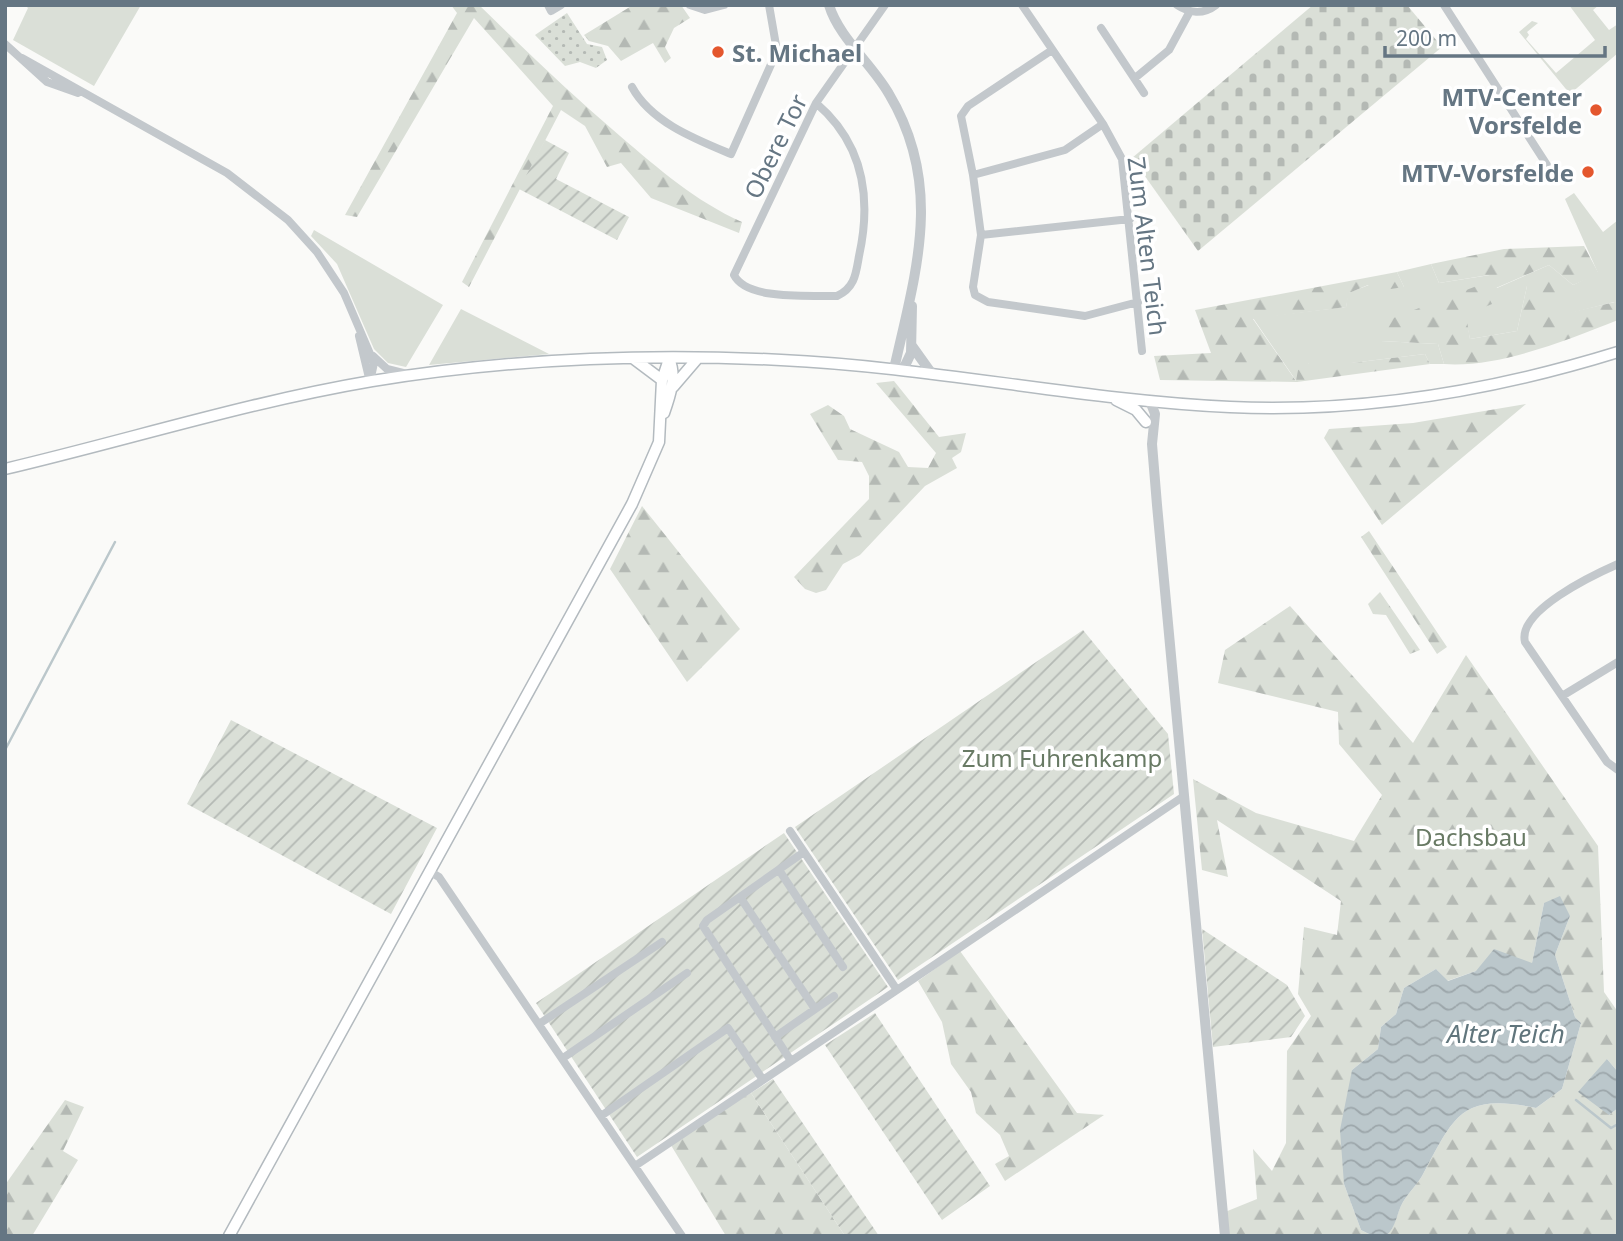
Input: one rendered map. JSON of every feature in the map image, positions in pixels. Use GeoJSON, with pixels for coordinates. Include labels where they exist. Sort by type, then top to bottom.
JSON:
{"type":"FeatureCollection","features":[{"type":"Feature","properties":{"kind":"main road"},"geometry":{"type":"LineString","coordinates":[[5,469],[201,417],[370,382],[558,360],[781,360],[898,370],[1150,401],[1235,407],[1301,407],[1409,400],[1526,378],[1618,352]]}},
{"type":"Feature","properties":{"kind":"main road"},"geometry":{"type":"LineString","coordinates":[[634,359],[662,380]]}},
{"type":"Feature","properties":{"kind":"main road"},"geometry":{"type":"LineString","coordinates":[[662,418],[662,380],[669,359]]}},
{"type":"Feature","properties":{"kind":"main road"},"geometry":{"type":"LineString","coordinates":[[229,1236],[632,504],[654,458],[671,389],[673,367],[669,359]]}},
{"type":"Feature","properties":{"kind":"main road"},"geometry":{"type":"LineString","coordinates":[[671,389],[681,374],[697,359]]}},
{"type":"Feature","properties":{"kind":"main road"},"geometry":{"type":"LineString","coordinates":[[1104,395],[1134,409],[1146,422]]}},
{"type":"Feature","properties":{"kind":"street"},"geometry":{"type":"LineString","coordinates":[[548,5],[551,11],[561,5]]}},
{"type":"Feature","properties":{"kind":"street"},"geometry":{"type":"LineString","coordinates":[[690,5],[705,10],[724,5]]}},
{"type":"Feature","properties":{"kind":"street"},"geometry":{"type":"LineString","coordinates":[[632,87],[639,100],[686,135],[731,154],[777,51],[769,5]]}},
{"type":"Feature","properties":{"kind":"street"},"geometry":{"type":"LineString","coordinates":[[829,5],[898,108],[918,162],[923,197],[898,370]]}},
{"type":"Feature","properties":{"kind":"street","name":"Obere Tor"},"geometry":{"type":"LineString","coordinates":[[816,103],[839,125],[852,146],[863,182],[866,225],[854,281],[837,296],[762,293],[746,288],[734,275],[816,103],[854,45],[885,5]]}},
{"type":"Feature","properties":{"kind":"street","name":"Zum Alten Teich"},"geometry":{"type":"LineString","coordinates":[[1022,5],[1103,124],[1122,159],[1142,351]]}},
{"type":"Feature","properties":{"kind":"street"},"geometry":{"type":"LineString","coordinates":[[1177,5],[1189,13]]}},
{"type":"Feature","properties":{"kind":"street"},"geometry":{"type":"LineString","coordinates":[[1135,78],[1169,50],[1189,13],[1216,5]]}},
{"type":"Feature","properties":{"kind":"street"},"geometry":{"type":"LineString","coordinates":[[1444,5],[1556,179]]}},
{"type":"Feature","properties":{"kind":"street"},"geometry":{"type":"LineString","coordinates":[[1101,28],[1144,93]]}},
{"type":"Feature","properties":{"kind":"street"},"geometry":{"type":"LineString","coordinates":[[5,44],[22,58],[227,173],[262,197],[317,252],[344,293],[371,354],[374,371],[370,382]]}},
{"type":"Feature","properties":{"kind":"street"},"geometry":{"type":"LineString","coordinates":[[1052,50],[963,111],[961,125],[973,175],[981,236],[973,287],[980,300],[1085,316],[1138,302]]}},
{"type":"Feature","properties":{"kind":"street"},"geometry":{"type":"LineString","coordinates":[[973,175],[1065,150],[1103,124]]}},
{"type":"Feature","properties":{"kind":"street"},"geometry":{"type":"LineString","coordinates":[[981,236],[1130,219]]}},
{"type":"Feature","properties":{"kind":"street"},"geometry":{"type":"LineString","coordinates":[[898,370],[909,360],[912,345],[912,285]]}},
{"type":"Feature","properties":{"kind":"street"},"geometry":{"type":"LineString","coordinates":[[356,320],[370,382]]}},
{"type":"Feature","properties":{"kind":"street"},"geometry":{"type":"LineString","coordinates":[[912,345],[932,374]]}},
{"type":"Feature","properties":{"kind":"street"},"geometry":{"type":"LineString","coordinates":[[371,354],[387,369],[415,375]]}},
{"type":"Feature","properties":{"kind":"street"},"geometry":{"type":"LineString","coordinates":[[1150,401],[1146,422],[1152,444]]}},
{"type":"Feature","properties":{"kind":"street"},"geometry":{"type":"LineString","coordinates":[[1150,401],[1154,414],[1152,444],[1225,1236]]}},
{"type":"Feature","properties":{"kind":"street"},"geometry":{"type":"LineString","coordinates":[[1618,564],[1562,593],[1524,629],[1525,642],[1607,762],[1618,770]]}},
{"type":"Feature","properties":{"kind":"street"},"geometry":{"type":"LineString","coordinates":[[1562,696],[1618,662]]}},
{"type":"Feature","properties":{"kind":"street"},"geometry":{"type":"LineString","coordinates":[[635,1166],[1184,796]]}},
{"type":"Feature","properties":{"kind":"street"},"geometry":{"type":"LineString","coordinates":[[790,831],[897,989]]}},
{"type":"Feature","properties":{"kind":"street"},"geometry":{"type":"LineString","coordinates":[[791,1061],[704,926],[706,920],[804,852]]}},
{"type":"Feature","properties":{"kind":"street"},"geometry":{"type":"LineString","coordinates":[[779,870],[843,967]]}},
{"type":"Feature","properties":{"kind":"street"},"geometry":{"type":"LineString","coordinates":[[429,871],[439,877],[682,1236]]}},
{"type":"Feature","properties":{"kind":"street"},"geometry":{"type":"LineString","coordinates":[[740,897],[814,1009]]}},
{"type":"Feature","properties":{"kind":"street"},"geometry":{"type":"LineString","coordinates":[[539,1024],[662,942]]}},
{"type":"Feature","properties":{"kind":"street"},"geometry":{"type":"LineString","coordinates":[[563,1058],[687,973]]}},
{"type":"Feature","properties":{"kind":"street"},"geometry":{"type":"LineString","coordinates":[[775,1037],[834,996]]}},
{"type":"Feature","properties":{"kind":"street"},"geometry":{"type":"LineString","coordinates":[[601,1116],[728,1028],[763,1080]]}},
{"type":"Feature","properties":{"kind":"green space"},"geometry":{"type":"Polygon","coordinates":[[[25,5],[141,5],[94,86],[13,40],[28,8],[25,5]]]}},
{"type":"Feature","properties":{"kind":"green space"},"geometry":{"type":"Polygon","coordinates":[[[451,5],[479,5],[566,88],[678,184],[742,222],[739,233],[651,198],[621,163],[607,167],[585,126],[561,110],[469,287],[462,282],[553,106],[474,18],[357,217],[345,215],[457,13],[451,5]]]}},
{"type":"Feature","properties":{"kind":"green space"},"geometry":{"type":"Polygon","coordinates":[[[633,5],[681,5],[690,18],[674,28],[665,47],[671,58],[665,63],[653,43],[621,61],[608,46],[589,41],[584,35],[633,5]]]}},
{"type":"Feature","properties":{"kind":"green space"},"geometry":{"type":"Polygon","coordinates":[[[1313,5],[1407,5],[1442,47],[1198,251],[1132,158],[1313,5]]]}},
{"type":"Feature","properties":{"kind":"green space"},"geometry":{"type":"Polygon","coordinates":[[[1569,5],[1599,5],[1593,10],[1609,30],[1618,24],[1618,53],[1570,94],[1519,32],[1532,21],[1538,23],[1527,32],[1529,35],[1526,39],[1556,73],[1595,40],[1569,5]]]}},
{"type":"Feature","properties":{"kind":"green space"},"geometry":{"type":"Polygon","coordinates":[[[567,13],[587,44],[602,47],[607,60],[596,68],[580,62],[565,66],[535,35],[567,13]]]}},
{"type":"Feature","properties":{"kind":"green space"},"geometry":{"type":"Polygon","coordinates":[[[545,140],[569,153],[556,179],[629,217],[617,240],[519,189],[545,140]]]}},
{"type":"Feature","properties":{"kind":"green space"},"geometry":{"type":"Polygon","coordinates":[[[1574,193],[1603,232],[1618,220],[1618,305],[1614,302],[1559,316],[1527,286],[1517,331],[1470,339],[1465,315],[1381,341],[1438,344],[1444,364],[1430,364],[1425,354],[1351,363],[1309,363],[1297,382],[1253,318],[1346,307],[1348,293],[1369,285],[1404,287],[1397,272],[1431,264],[1439,283],[1490,275],[1497,288],[1549,265],[1573,285],[1598,273],[1565,199],[1574,193]]]}},
{"type":"Feature","properties":{"kind":"green space"},"geometry":{"type":"Polygon","coordinates":[[[314,230],[443,305],[406,367],[388,363],[374,349],[337,264],[311,236],[314,230]]]}},
{"type":"Feature","properties":{"kind":"green space"},"geometry":{"type":"Polygon","coordinates":[[[1584,246],[1599,274],[1573,285],[1549,265],[1496,288],[1489,275],[1439,283],[1431,264],[1504,249],[1584,246]]]}},
{"type":"Feature","properties":{"kind":"green space"},"geometry":{"type":"Polygon","coordinates":[[[1397,272],[1404,287],[1377,291],[1368,285],[1349,293],[1346,307],[1253,319],[1296,381],[1298,370],[1309,363],[1351,363],[1425,354],[1430,364],[1297,382],[1160,380],[1154,356],[1211,353],[1195,310],[1397,272]]]}},
{"type":"Feature","properties":{"kind":"green space"},"geometry":{"type":"Polygon","coordinates":[[[1548,274],[1563,282],[1559,315],[1615,302],[1618,305],[1618,320],[1532,351],[1487,362],[1465,364],[1444,364],[1438,344],[1381,341],[1372,326],[1482,284],[1492,304],[1466,315],[1470,339],[1517,331],[1527,286],[1548,274]]]}},
{"type":"Feature","properties":{"kind":"green space"},"geometry":{"type":"Polygon","coordinates":[[[461,309],[549,354],[429,365],[461,309]]]}},
{"type":"Feature","properties":{"kind":"green space"},"geometry":{"type":"Polygon","coordinates":[[[894,381],[939,437],[966,433],[961,452],[952,458],[957,468],[925,486],[860,555],[843,564],[826,590],[816,593],[805,589],[794,577],[869,499],[869,476],[862,462],[838,460],[810,414],[828,405],[844,416],[850,429],[899,452],[908,467],[928,468],[936,453],[876,383],[894,381]]]}},
{"type":"Feature","properties":{"kind":"green space"},"geometry":{"type":"Polygon","coordinates":[[[1526,404],[1382,525],[1324,438],[1329,429],[1413,423],[1526,404]]]}},
{"type":"Feature","properties":{"kind":"green space"},"geometry":{"type":"Polygon","coordinates":[[[642,506],[740,629],[687,682],[610,569],[642,506]]]}},
{"type":"Feature","properties":{"kind":"green space"},"geometry":{"type":"Polygon","coordinates":[[[1369,531],[1447,647],[1437,654],[1361,537],[1369,531]]]}},
{"type":"Feature","properties":{"kind":"green space"},"geometry":{"type":"Polygon","coordinates":[[[1380,592],[1420,650],[1410,654],[1386,615],[1373,614],[1368,604],[1380,592]]]}},
{"type":"Feature","properties":{"kind":"green space","name":"Dachsbau"},"geometry":{"type":"Polygon","coordinates":[[[1290,606],[1413,743],[1466,655],[1598,846],[1604,992],[1618,1012],[1618,1072],[1607,1059],[1609,1115],[1618,1108],[1618,1236],[1386,1236],[1403,1202],[1420,1179],[1452,1124],[1462,1114],[1475,1107],[1491,1104],[1536,1108],[1562,1089],[1581,1023],[1575,1017],[1555,955],[1570,916],[1544,903],[1532,963],[1476,971],[1447,981],[1436,969],[1404,988],[1396,1014],[1381,1027],[1378,1049],[1352,1070],[1344,1184],[1361,1230],[1373,1236],[1227,1236],[1225,1212],[1257,1199],[1253,1149],[1272,1171],[1286,1143],[1287,1051],[1311,1016],[1298,994],[1304,927],[1337,935],[1341,901],[1217,820],[1228,877],[1202,870],[1193,779],[1256,813],[1354,841],[1382,795],[1339,744],[1338,712],[1218,683],[1225,650],[1290,606]]]}},
{"type":"Feature","properties":{"kind":"green space","name":"Zum Fuhrenkamp"},"geometry":{"type":"Polygon","coordinates":[[[1083,630],[1168,734],[1174,794],[898,980],[795,827],[1083,630]]]}},
{"type":"Feature","properties":{"kind":"green space"},"geometry":{"type":"Polygon","coordinates":[[[231,720],[437,828],[391,914],[187,804],[231,720]]]}},
{"type":"Feature","properties":{"kind":"green space"},"geometry":{"type":"Polygon","coordinates":[[[784,833],[888,987],[637,1157],[536,1003],[784,833]]]}},
{"type":"Feature","properties":{"kind":"green space"},"geometry":{"type":"Polygon","coordinates":[[[1202,929],[1287,985],[1305,1016],[1291,1037],[1213,1047],[1202,929]]]}},
{"type":"Feature","properties":{"kind":"green space"},"geometry":{"type":"Polygon","coordinates":[[[960,951],[1077,1113],[1104,1115],[1005,1181],[995,1164],[1009,1156],[1000,1135],[976,1113],[971,1092],[951,1064],[942,1022],[918,981],[960,951]]]}},
{"type":"Feature","properties":{"kind":"green space"},"geometry":{"type":"Polygon","coordinates":[[[875,1013],[990,1186],[942,1220],[825,1045],[875,1013]]]}},
{"type":"Feature","properties":{"kind":"green space"},"geometry":{"type":"Polygon","coordinates":[[[773,1079],[879,1236],[845,1236],[751,1093],[773,1079]]]}},
{"type":"Feature","properties":{"kind":"green space"},"geometry":{"type":"Polygon","coordinates":[[[751,1093],[845,1236],[726,1236],[669,1142],[751,1093]]]}},
{"type":"Feature","properties":{"kind":"green space"},"geometry":{"type":"Polygon","coordinates":[[[65,1100],[84,1107],[63,1151],[78,1160],[32,1236],[5,1236],[5,1185],[65,1100]]]}},
{"type":"Feature","properties":{"kind":"water","name":"Alter Teich"},"geometry":{"type":"Polygon","coordinates":[[[1560,896],[1570,916],[1555,955],[1575,1017],[1581,1023],[1562,1089],[1536,1108],[1491,1104],[1475,1107],[1462,1114],[1452,1124],[1405,1199],[1390,1232],[1386,1236],[1373,1236],[1361,1230],[1344,1184],[1340,1130],[1352,1070],[1378,1049],[1381,1027],[1396,1014],[1404,988],[1436,969],[1448,981],[1476,971],[1494,949],[1532,963],[1544,903],[1560,896]]]}},
{"type":"Feature","properties":{"kind":"water"},"geometry":{"type":"Polygon","coordinates":[[[1607,1059],[1618,1072],[1618,1108],[1609,1115],[1578,1092],[1607,1059]]]}},
{"type":"Feature","properties":{"kind":"waterway"},"geometry":{"type":"LineString","coordinates":[[5,750],[115,542]]}},
{"type":"Feature","properties":{"kind":"waterway"},"geometry":{"type":"LineString","coordinates":[[1576,1100],[1611,1128],[1618,1124]]}},
{"type":"Feature","properties":{"kind":"place","name":"St. Michael"},"geometry":{"type":"Point","coordinates":[718,52]}},
{"type":"Feature","properties":{"kind":"place","name":"MTV-Center Vorsfelde"},"geometry":{"type":"Point","coordinates":[1596,110]}},
{"type":"Feature","properties":{"kind":"place","name":"MTV-Vorsfelde"},"geometry":{"type":"Point","coordinates":[1588,172]}}]}
